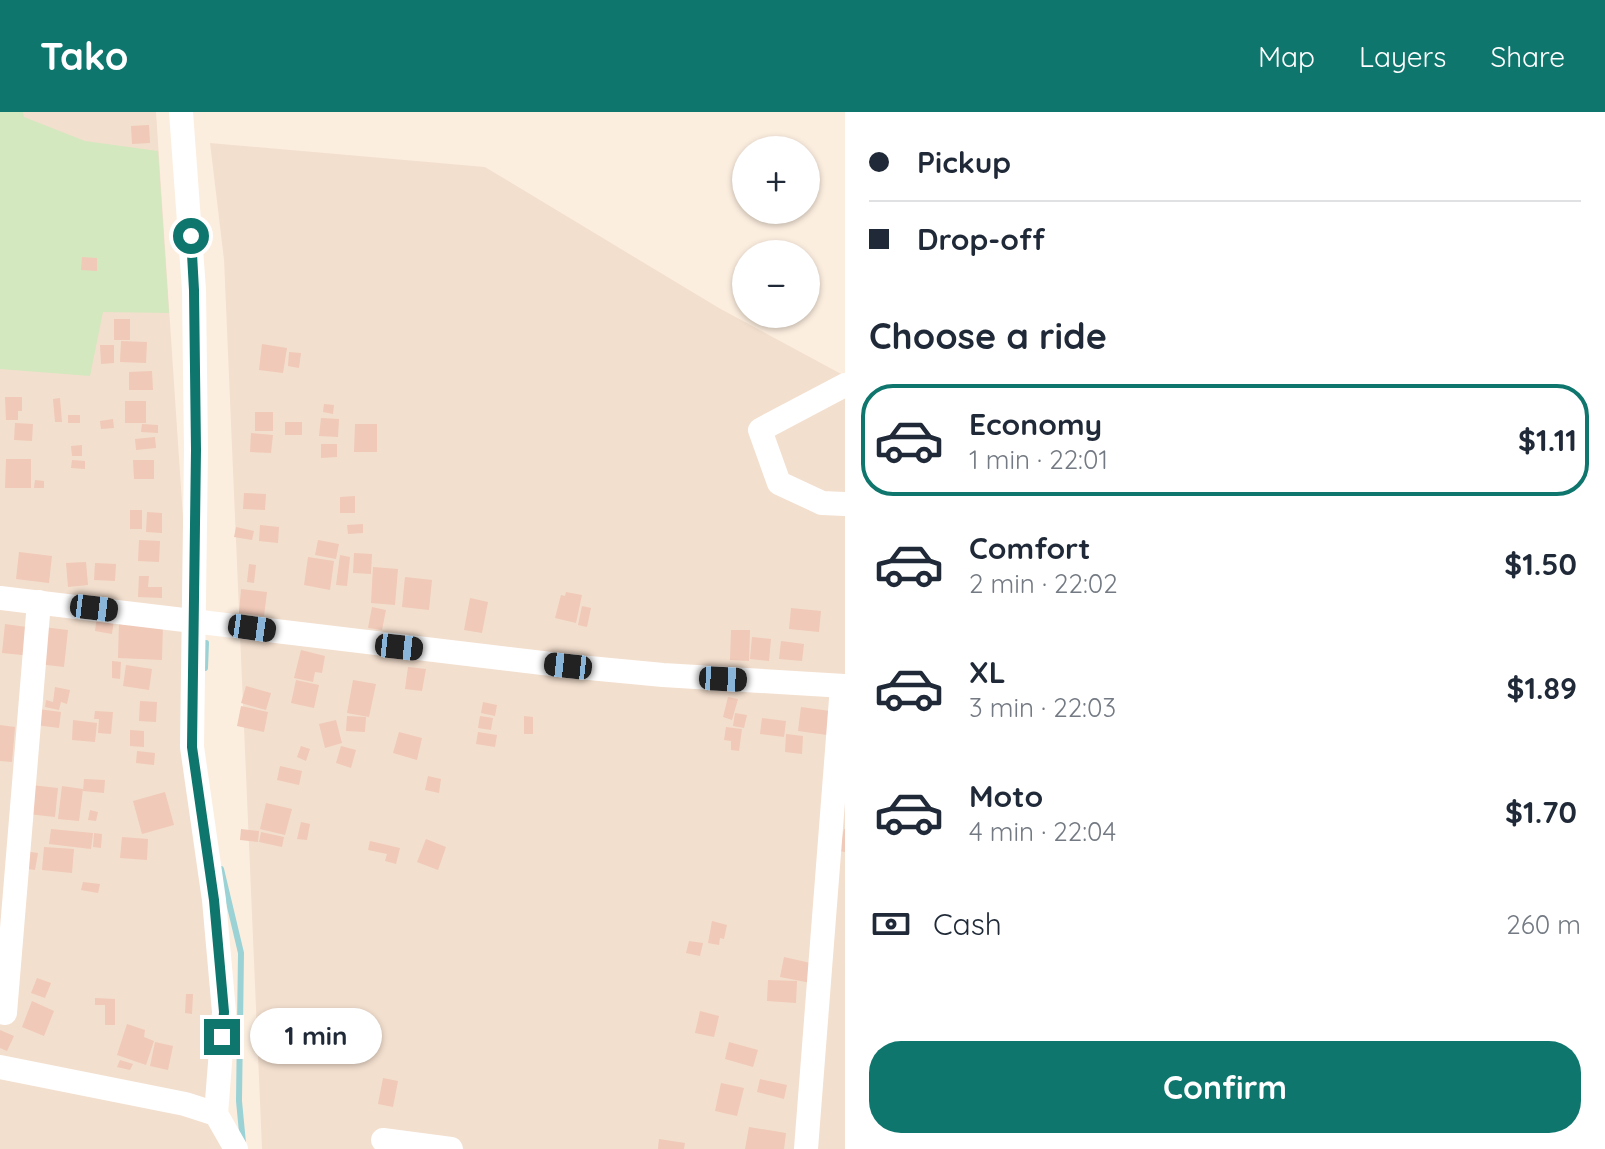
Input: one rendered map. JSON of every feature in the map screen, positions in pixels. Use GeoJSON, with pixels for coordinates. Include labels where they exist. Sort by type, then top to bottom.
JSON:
{"type":"FeatureCollection","features":[{"type":"Feature","properties":{"kind":"street"},"geometry":{"type":"LineString","coordinates":[[181,112],[194,290],[196,450],[192,747],[214,900],[224,1012],[216,1114],[236,1149]]}},
{"type":"Feature","properties":{"kind":"street"},"geometry":{"type":"LineString","coordinates":[[845,385],[760,430],[779,483],[822,503],[845,504]]}},
{"type":"Feature","properties":{"kind":"street"},"geometry":{"type":"LineString","coordinates":[[0,598],[568,666],[844,686],[806,1149]]}},
{"type":"Feature","properties":{"kind":"street"},"geometry":{"type":"LineString","coordinates":[[0,1012],[5,1013],[39,602]]}},
{"type":"Feature","properties":{"kind":"street"},"geometry":{"type":"LineString","coordinates":[[0,1067],[185,1104],[216,1114]]}},
{"type":"Feature","properties":{"kind":"street"},"geometry":{"type":"LineString","coordinates":[[383,1140],[451,1149]]}},
{"type":"Feature","properties":{"kind":"shaded area"},"geometry":{"type":"Polygon","coordinates":[[[0,112],[156,112],[225,1149],[0,1149],[0,112]]]}},
{"type":"Feature","properties":{"kind":"shaded area"},"geometry":{"type":"Polygon","coordinates":[[[210,143],[485,167],[732,315],[732,328],[756,328],[845,376],[845,1149],[262,1149],[224,260],[210,143]]]}},
{"type":"Feature","properties":{"kind":"green space"},"geometry":{"type":"Polygon","coordinates":[[[0,112],[23,112],[24,117],[85,141],[158,151],[169,313],[103,312],[90,376],[0,369],[0,112]]]}},
{"type":"Feature","properties":{"kind":"building"},"geometry":{"type":"Polygon","coordinates":[[[149,125],[150,143],[132,144],[131,126],[149,125]]]}},
{"type":"Feature","properties":{"kind":"building"},"geometry":{"type":"Polygon","coordinates":[[[82,257],[97,258],[97,271],[81,270],[82,257]]]}},
{"type":"Feature","properties":{"kind":"building"},"geometry":{"type":"Polygon","coordinates":[[[114,319],[130,319],[130,340],[114,340],[114,319]]]}},
{"type":"Feature","properties":{"kind":"building"},"geometry":{"type":"Polygon","coordinates":[[[121,341],[147,342],[146,363],[120,362],[121,341]]]}},
{"type":"Feature","properties":{"kind":"building"},"geometry":{"type":"Polygon","coordinates":[[[262,344],[287,348],[283,373],[259,370],[262,344]]]}},
{"type":"Feature","properties":{"kind":"building"},"geometry":{"type":"Polygon","coordinates":[[[100,345],[114,345],[114,363],[101,364],[100,345]]]}},
{"type":"Feature","properties":{"kind":"building"},"geometry":{"type":"Polygon","coordinates":[[[289,352],[301,353],[299,368],[288,366],[289,352]]]}},
{"type":"Feature","properties":{"kind":"building"},"geometry":{"type":"Polygon","coordinates":[[[152,371],[153,390],[129,390],[129,372],[152,371]]]}},
{"type":"Feature","properties":{"kind":"building"},"geometry":{"type":"Polygon","coordinates":[[[5,397],[22,397],[18,420],[6,420],[5,397]]]}},
{"type":"Feature","properties":{"kind":"building"},"geometry":{"type":"Polygon","coordinates":[[[60,398],[62,422],[55,422],[53,399],[60,398]]]}},
{"type":"Feature","properties":{"kind":"building"},"geometry":{"type":"Polygon","coordinates":[[[125,401],[146,401],[146,423],[125,423],[125,401]]]}},
{"type":"Feature","properties":{"kind":"building"},"geometry":{"type":"Polygon","coordinates":[[[324,404],[334,405],[333,414],[323,412],[324,404]]]}},
{"type":"Feature","properties":{"kind":"building"},"geometry":{"type":"Polygon","coordinates":[[[255,412],[273,412],[273,431],[255,431],[255,412]]]}},
{"type":"Feature","properties":{"kind":"building"},"geometry":{"type":"Polygon","coordinates":[[[68,415],[80,415],[80,423],[68,423],[68,415]]]}},
{"type":"Feature","properties":{"kind":"building"},"geometry":{"type":"Polygon","coordinates":[[[321,418],[339,419],[338,437],[319,436],[321,418]]]}},
{"type":"Feature","properties":{"kind":"building"},"geometry":{"type":"Polygon","coordinates":[[[113,419],[114,428],[101,429],[100,421],[113,419]]]}},
{"type":"Feature","properties":{"kind":"building"},"geometry":{"type":"Polygon","coordinates":[[[285,422],[302,422],[302,435],[285,435],[285,422]]]}},
{"type":"Feature","properties":{"kind":"building"},"geometry":{"type":"Polygon","coordinates":[[[15,423],[33,424],[32,441],[14,440],[15,423]]]}},
{"type":"Feature","properties":{"kind":"building"},"geometry":{"type":"Polygon","coordinates":[[[142,424],[158,425],[158,433],[141,432],[142,424]]]}},
{"type":"Feature","properties":{"kind":"building"},"geometry":{"type":"Polygon","coordinates":[[[355,424],[377,424],[377,452],[354,452],[355,424]]]}},
{"type":"Feature","properties":{"kind":"building"},"geometry":{"type":"Polygon","coordinates":[[[251,433],[273,435],[271,453],[250,452],[251,433]]]}},
{"type":"Feature","properties":{"kind":"building"},"geometry":{"type":"Polygon","coordinates":[[[155,437],[156,448],[136,450],[135,439],[155,437]]]}},
{"type":"Feature","properties":{"kind":"building"},"geometry":{"type":"Polygon","coordinates":[[[321,444],[337,444],[337,457],[321,458],[321,444]]]}},
{"type":"Feature","properties":{"kind":"building"},"geometry":{"type":"Polygon","coordinates":[[[82,445],[82,456],[72,456],[71,446],[82,445]]]}},
{"type":"Feature","properties":{"kind":"building"},"geometry":{"type":"Polygon","coordinates":[[[6,459],[31,459],[31,488],[5,488],[6,459]]]}},
{"type":"Feature","properties":{"kind":"building"},"geometry":{"type":"Polygon","coordinates":[[[72,460],[85,461],[85,469],[71,468],[72,460]]]}},
{"type":"Feature","properties":{"kind":"building"},"geometry":{"type":"Polygon","coordinates":[[[133,460],[154,460],[154,479],[134,479],[133,460]]]}},
{"type":"Feature","properties":{"kind":"building"},"geometry":{"type":"Polygon","coordinates":[[[35,480],[44,481],[44,488],[34,488],[35,480]]]}},
{"type":"Feature","properties":{"kind":"building"},"geometry":{"type":"Polygon","coordinates":[[[244,493],[266,494],[265,510],[243,509],[244,493]]]}},
{"type":"Feature","properties":{"kind":"building"},"geometry":{"type":"Polygon","coordinates":[[[355,496],[355,513],[340,513],[340,497],[355,496]]]}},
{"type":"Feature","properties":{"kind":"building"},"geometry":{"type":"Polygon","coordinates":[[[130,510],[142,510],[142,529],[130,529],[130,510]]]}},
{"type":"Feature","properties":{"kind":"building"},"geometry":{"type":"Polygon","coordinates":[[[147,512],[162,513],[162,533],[146,532],[147,512]]]}},
{"type":"Feature","properties":{"kind":"building"},"geometry":{"type":"Polygon","coordinates":[[[363,524],[363,533],[348,534],[347,525],[363,524]]]}},
{"type":"Feature","properties":{"kind":"building"},"geometry":{"type":"Polygon","coordinates":[[[260,525],[279,527],[278,543],[259,541],[260,525]]]}},
{"type":"Feature","properties":{"kind":"building"},"geometry":{"type":"Polygon","coordinates":[[[236,527],[254,531],[252,540],[234,537],[236,527]]]}},
{"type":"Feature","properties":{"kind":"building"},"geometry":{"type":"Polygon","coordinates":[[[139,540],[160,541],[159,562],[138,561],[139,540]]]}},
{"type":"Feature","properties":{"kind":"building"},"geometry":{"type":"Polygon","coordinates":[[[318,540],[339,544],[336,559],[315,555],[318,540]]]}},
{"type":"Feature","properties":{"kind":"building"},"geometry":{"type":"Polygon","coordinates":[[[19,552],[52,556],[49,583],[16,579],[19,552]]]}},
{"type":"Feature","properties":{"kind":"building"},"geometry":{"type":"Polygon","coordinates":[[[354,553],[372,554],[371,574],[353,573],[354,553]]]}},
{"type":"Feature","properties":{"kind":"building"},"geometry":{"type":"Polygon","coordinates":[[[340,555],[350,557],[347,586],[336,585],[340,555]]]}},
{"type":"Feature","properties":{"kind":"building"},"geometry":{"type":"Polygon","coordinates":[[[308,557],[334,561],[330,590],[304,585],[308,557]]]}},
{"type":"Feature","properties":{"kind":"building"},"geometry":{"type":"Polygon","coordinates":[[[86,562],[88,585],[68,587],[66,563],[86,562]]]}},
{"type":"Feature","properties":{"kind":"building"},"geometry":{"type":"Polygon","coordinates":[[[95,563],[116,564],[115,581],[94,580],[95,563]]]}},
{"type":"Feature","properties":{"kind":"building"},"geometry":{"type":"Polygon","coordinates":[[[249,564],[256,565],[254,583],[247,582],[249,564]]]}},
{"type":"Feature","properties":{"kind":"building"},"geometry":{"type":"Polygon","coordinates":[[[373,567],[398,569],[395,605],[371,603],[373,567]]]}},
{"type":"Feature","properties":{"kind":"building"},"geometry":{"type":"Polygon","coordinates":[[[139,576],[149,576],[148,587],[162,587],[162,598],[138,597],[139,576]]]}},
{"type":"Feature","properties":{"kind":"building"},"geometry":{"type":"Polygon","coordinates":[[[405,577],[432,580],[429,610],[402,607],[405,577]]]}},
{"type":"Feature","properties":{"kind":"building"},"geometry":{"type":"Polygon","coordinates":[[[241,589],[267,592],[264,616],[239,613],[241,589]]]}},
{"type":"Feature","properties":{"kind":"building"},"geometry":{"type":"Polygon","coordinates":[[[566,592],[582,595],[576,623],[555,618],[561,595],[565,596],[566,592]]]}},
{"type":"Feature","properties":{"kind":"building"},"geometry":{"type":"Polygon","coordinates":[[[470,598],[488,602],[482,633],[464,630],[470,598]]]}},
{"type":"Feature","properties":{"kind":"building"},"geometry":{"type":"Polygon","coordinates":[[[582,606],[591,608],[587,627],[578,625],[582,606]]]}},
{"type":"Feature","properties":{"kind":"building"},"geometry":{"type":"Polygon","coordinates":[[[372,607],[386,610],[382,630],[368,628],[372,607]]]}},
{"type":"Feature","properties":{"kind":"building"},"geometry":{"type":"Polygon","coordinates":[[[791,608],[821,611],[819,632],[789,629],[791,608]]]}},
{"type":"Feature","properties":{"kind":"building"},"geometry":{"type":"Polygon","coordinates":[[[97,616],[114,619],[112,634],[95,631],[97,616]]]}},
{"type":"Feature","properties":{"kind":"building"},"geometry":{"type":"Polygon","coordinates":[[[119,621],[163,623],[162,660],[118,658],[119,621]]]}},
{"type":"Feature","properties":{"kind":"building"},"geometry":{"type":"Polygon","coordinates":[[[5,624],[34,628],[32,656],[2,653],[5,624]]]}},
{"type":"Feature","properties":{"kind":"building"},"geometry":{"type":"Polygon","coordinates":[[[43,627],[68,630],[64,667],[38,664],[43,627]]]}},
{"type":"Feature","properties":{"kind":"building"},"geometry":{"type":"Polygon","coordinates":[[[731,630],[750,630],[749,661],[730,660],[731,630]]]}},
{"type":"Feature","properties":{"kind":"building"},"geometry":{"type":"Polygon","coordinates":[[[752,637],[771,639],[769,661],[750,659],[752,637]]]}},
{"type":"Feature","properties":{"kind":"building"},"geometry":{"type":"Polygon","coordinates":[[[781,641],[804,644],[802,661],[779,659],[781,641]]]}},
{"type":"Feature","properties":{"kind":"building"},"geometry":{"type":"Polygon","coordinates":[[[301,650],[325,656],[322,673],[315,672],[313,682],[294,678],[301,650]]]}},
{"type":"Feature","properties":{"kind":"building"},"geometry":{"type":"Polygon","coordinates":[[[112,661],[121,662],[120,679],[112,678],[112,661]]]}},
{"type":"Feature","properties":{"kind":"building"},"geometry":{"type":"Polygon","coordinates":[[[126,665],[152,669],[149,690],[123,686],[126,665]]]}},
{"type":"Feature","properties":{"kind":"building"},"geometry":{"type":"Polygon","coordinates":[[[408,667],[426,669],[422,691],[405,689],[408,667]]]}},
{"type":"Feature","properties":{"kind":"building"},"geometry":{"type":"Polygon","coordinates":[[[296,680],[319,685],[314,708],[291,703],[296,680]]]}},
{"type":"Feature","properties":{"kind":"building"},"geometry":{"type":"Polygon","coordinates":[[[353,680],[376,684],[369,717],[347,713],[353,680]]]}},
{"type":"Feature","properties":{"kind":"building"},"geometry":{"type":"Polygon","coordinates":[[[246,686],[271,693],[266,710],[241,703],[246,686]]]}},
{"type":"Feature","properties":{"kind":"building"},"geometry":{"type":"Polygon","coordinates":[[[55,687],[70,690],[67,704],[61,702],[59,710],[45,707],[46,700],[53,702],[55,687]]]}},
{"type":"Feature","properties":{"kind":"building"},"geometry":{"type":"Polygon","coordinates":[[[728,697],[738,699],[732,720],[723,717],[728,697]]]}},
{"type":"Feature","properties":{"kind":"building"},"geometry":{"type":"Polygon","coordinates":[[[140,701],[157,702],[156,722],[139,721],[140,701]]]}},
{"type":"Feature","properties":{"kind":"building"},"geometry":{"type":"Polygon","coordinates":[[[483,702],[497,705],[495,716],[481,713],[483,702]]]}},
{"type":"Feature","properties":{"kind":"building"},"geometry":{"type":"Polygon","coordinates":[[[241,706],[268,712],[264,732],[237,726],[241,706]]]}},
{"type":"Feature","properties":{"kind":"building"},"geometry":{"type":"Polygon","coordinates":[[[801,707],[830,711],[827,735],[798,731],[801,707]]]}},
{"type":"Feature","properties":{"kind":"building"},"geometry":{"type":"Polygon","coordinates":[[[38,709],[61,712],[59,728],[36,725],[38,709]]]}},
{"type":"Feature","properties":{"kind":"building"},"geometry":{"type":"Polygon","coordinates":[[[95,711],[113,712],[111,734],[98,733],[99,719],[94,719],[95,711]]]}},
{"type":"Feature","properties":{"kind":"building"},"geometry":{"type":"Polygon","coordinates":[[[735,713],[747,715],[744,728],[733,726],[735,713]]]}},
{"type":"Feature","properties":{"kind":"building"},"geometry":{"type":"Polygon","coordinates":[[[347,716],[366,717],[365,732],[346,731],[347,716]]]}},
{"type":"Feature","properties":{"kind":"building"},"geometry":{"type":"Polygon","coordinates":[[[480,716],[493,718],[491,730],[478,728],[480,716]]]}},
{"type":"Feature","properties":{"kind":"building"},"geometry":{"type":"Polygon","coordinates":[[[524,716],[533,717],[533,734],[524,734],[524,716]]]}},
{"type":"Feature","properties":{"kind":"building"},"geometry":{"type":"Polygon","coordinates":[[[762,718],[786,721],[784,737],[760,734],[762,718]]]}},
{"type":"Feature","properties":{"kind":"building"},"geometry":{"type":"Polygon","coordinates":[[[73,720],[97,723],[95,742],[72,740],[73,720]]]}},
{"type":"Feature","properties":{"kind":"building"},"geometry":{"type":"Polygon","coordinates":[[[336,720],[342,743],[325,748],[319,724],[336,720]]]}},
{"type":"Feature","properties":{"kind":"building"},"geometry":{"type":"Polygon","coordinates":[[[0,725],[15,727],[12,762],[0,761],[0,725]]]}},
{"type":"Feature","properties":{"kind":"building"},"geometry":{"type":"Polygon","coordinates":[[[726,727],[742,729],[739,751],[731,750],[731,741],[724,740],[726,727]]]}},
{"type":"Feature","properties":{"kind":"building"},"geometry":{"type":"Polygon","coordinates":[[[130,730],[144,731],[144,747],[130,746],[130,730]]]}},
{"type":"Feature","properties":{"kind":"building"},"geometry":{"type":"Polygon","coordinates":[[[399,732],[422,738],[417,760],[393,753],[399,732]]]}},
{"type":"Feature","properties":{"kind":"building"},"geometry":{"type":"Polygon","coordinates":[[[478,732],[497,735],[495,747],[476,744],[478,732]]]}},
{"type":"Feature","properties":{"kind":"building"},"geometry":{"type":"Polygon","coordinates":[[[786,734],[803,736],[802,754],[785,752],[786,734]]]}},
{"type":"Feature","properties":{"kind":"building"},"geometry":{"type":"Polygon","coordinates":[[[301,746],[310,749],[306,761],[297,757],[301,746]]]}},
{"type":"Feature","properties":{"kind":"building"},"geometry":{"type":"Polygon","coordinates":[[[341,746],[356,750],[351,768],[336,763],[341,746]]]}},
{"type":"Feature","properties":{"kind":"building"},"geometry":{"type":"Polygon","coordinates":[[[137,751],[155,753],[154,765],[136,763],[137,751]]]}},
{"type":"Feature","properties":{"kind":"building"},"geometry":{"type":"Polygon","coordinates":[[[280,766],[302,771],[299,785],[277,780],[280,766]]]}},
{"type":"Feature","properties":{"kind":"building"},"geometry":{"type":"Polygon","coordinates":[[[428,776],[441,779],[439,793],[425,790],[428,776]]]}},
{"type":"Feature","properties":{"kind":"building"},"geometry":{"type":"Polygon","coordinates":[[[84,779],[105,780],[104,793],[83,791],[84,779]]]}},
{"type":"Feature","properties":{"kind":"building"},"geometry":{"type":"Polygon","coordinates":[[[31,785],[58,788],[55,817],[28,814],[31,785]]]}},
{"type":"Feature","properties":{"kind":"building"},"geometry":{"type":"Polygon","coordinates":[[[62,786],[83,789],[79,821],[58,819],[62,786]]]}},
{"type":"Feature","properties":{"kind":"building"},"geometry":{"type":"Polygon","coordinates":[[[165,792],[174,825],[142,834],[133,801],[165,792]]]}},
{"type":"Feature","properties":{"kind":"building"},"geometry":{"type":"Polygon","coordinates":[[[266,803],[292,809],[285,835],[260,829],[266,803]]]}},
{"type":"Feature","properties":{"kind":"building"},"geometry":{"type":"Polygon","coordinates":[[[90,810],[98,812],[96,821],[88,820],[90,810]]]}},
{"type":"Feature","properties":{"kind":"building"},"geometry":{"type":"Polygon","coordinates":[[[301,822],[310,824],[307,840],[297,839],[301,822]]]}},
{"type":"Feature","properties":{"kind":"building"},"geometry":{"type":"Polygon","coordinates":[[[51,829],[93,833],[91,849],[49,844],[51,829]]]}},
{"type":"Feature","properties":{"kind":"building"},"geometry":{"type":"Polygon","coordinates":[[[241,829],[259,831],[258,842],[240,840],[241,829]]]}},
{"type":"Feature","properties":{"kind":"building"},"geometry":{"type":"Polygon","coordinates":[[[845,829],[845,852],[839,851],[845,829]]]}},
{"type":"Feature","properties":{"kind":"building"},"geometry":{"type":"Polygon","coordinates":[[[261,832],[284,837],[282,847],[259,842],[261,832]]]}},
{"type":"Feature","properties":{"kind":"building"},"geometry":{"type":"Polygon","coordinates":[[[94,833],[102,834],[101,848],[93,847],[94,833]]]}},
{"type":"Feature","properties":{"kind":"building"},"geometry":{"type":"Polygon","coordinates":[[[122,837],[148,839],[147,860],[120,858],[122,837]]]}},
{"type":"Feature","properties":{"kind":"building"},"geometry":{"type":"Polygon","coordinates":[[[426,839],[446,847],[438,870],[417,862],[426,839]]]}},
{"type":"Feature","properties":{"kind":"building"},"geometry":{"type":"Polygon","coordinates":[[[370,841],[400,848],[396,864],[385,861],[387,854],[368,850],[370,841]]]}},
{"type":"Feature","properties":{"kind":"building"},"geometry":{"type":"Polygon","coordinates":[[[44,847],[74,849],[72,873],[42,870],[44,847]]]}},
{"type":"Feature","properties":{"kind":"building"},"geometry":{"type":"Polygon","coordinates":[[[24,851],[38,853],[35,870],[21,868],[24,851]]]}},
{"type":"Feature","properties":{"kind":"building"},"geometry":{"type":"Polygon","coordinates":[[[83,882],[100,884],[98,893],[81,890],[83,882]]]}},
{"type":"Feature","properties":{"kind":"building"},"geometry":{"type":"Polygon","coordinates":[[[712,921],[727,925],[724,939],[720,938],[719,945],[708,943],[712,921]]]}},
{"type":"Feature","properties":{"kind":"building"},"geometry":{"type":"Polygon","coordinates":[[[689,941],[703,943],[700,956],[686,953],[689,941]]]}},
{"type":"Feature","properties":{"kind":"building"},"geometry":{"type":"Polygon","coordinates":[[[784,957],[815,964],[811,983],[780,977],[784,957]]]}},
{"type":"Feature","properties":{"kind":"building"},"geometry":{"type":"Polygon","coordinates":[[[37,978],[51,983],[45,998],[31,993],[37,978]]]}},
{"type":"Feature","properties":{"kind":"building"},"geometry":{"type":"Polygon","coordinates":[[[768,980],[797,981],[796,1003],[767,1001],[768,980]]]}},
{"type":"Feature","properties":{"kind":"building"},"geometry":{"type":"Polygon","coordinates":[[[186,994],[193,994],[192,1014],[185,1013],[186,994]]]}},
{"type":"Feature","properties":{"kind":"building"},"geometry":{"type":"Polygon","coordinates":[[[95,998],[115,999],[115,1025],[105,1025],[105,1005],[95,1005],[95,998]]]}},
{"type":"Feature","properties":{"kind":"building"},"geometry":{"type":"Polygon","coordinates":[[[32,1001],[54,1011],[44,1036],[22,1027],[32,1001]]]}},
{"type":"Feature","properties":{"kind":"building"},"geometry":{"type":"Polygon","coordinates":[[[700,1011],[719,1016],[714,1037],[695,1033],[700,1011]]]}},
{"type":"Feature","properties":{"kind":"building"},"geometry":{"type":"Polygon","coordinates":[[[127,1024],[145,1030],[144,1037],[154,1041],[146,1065],[117,1055],[127,1024]]]}},
{"type":"Feature","properties":{"kind":"building"},"geometry":{"type":"Polygon","coordinates":[[[0,1030],[14,1036],[7,1051],[0,1048],[0,1030]]]}},
{"type":"Feature","properties":{"kind":"building"},"geometry":{"type":"Polygon","coordinates":[[[155,1042],[173,1046],[168,1070],[150,1066],[155,1042]]]}},
{"type":"Feature","properties":{"kind":"building"},"geometry":{"type":"Polygon","coordinates":[[[729,1042],[758,1050],[753,1067],[725,1059],[729,1042]]]}},
{"type":"Feature","properties":{"kind":"building"},"geometry":{"type":"Polygon","coordinates":[[[120,1060],[133,1064],[130,1070],[117,1067],[120,1060]]]}},
{"type":"Feature","properties":{"kind":"building"},"geometry":{"type":"Polygon","coordinates":[[[383,1078],[398,1081],[393,1107],[378,1104],[383,1078]]]}},
{"type":"Feature","properties":{"kind":"building"},"geometry":{"type":"Polygon","coordinates":[[[760,1079],[787,1085],[784,1099],[757,1092],[760,1079]]]}},
{"type":"Feature","properties":{"kind":"building"},"geometry":{"type":"Polygon","coordinates":[[[721,1083],[744,1088],[737,1116],[715,1111],[721,1083]]]}},
{"type":"Feature","properties":{"kind":"building"},"geometry":{"type":"Polygon","coordinates":[[[749,1127],[786,1133],[784,1149],[745,1149],[749,1127]]]}},
{"type":"Feature","properties":{"kind":"building"},"geometry":{"type":"Polygon","coordinates":[[[659,1139],[685,1143],[684,1149],[658,1149],[659,1139]]]}},
{"type":"Feature","properties":{"kind":"waterway"},"geometry":{"type":"LineString","coordinates":[[205,668],[206,643]]}},
{"type":"Feature","properties":{"kind":"waterway"},"geometry":{"type":"LineString","coordinates":[[221,869],[241,953],[239,1101],[243,1143]]}},
{"type":"Feature","properties":{"kind":"route"},"geometry":{"type":"LineString","coordinates":[[191,236],[196,450],[192,747],[214,900],[224,1012],[222,1037]]}}]}
